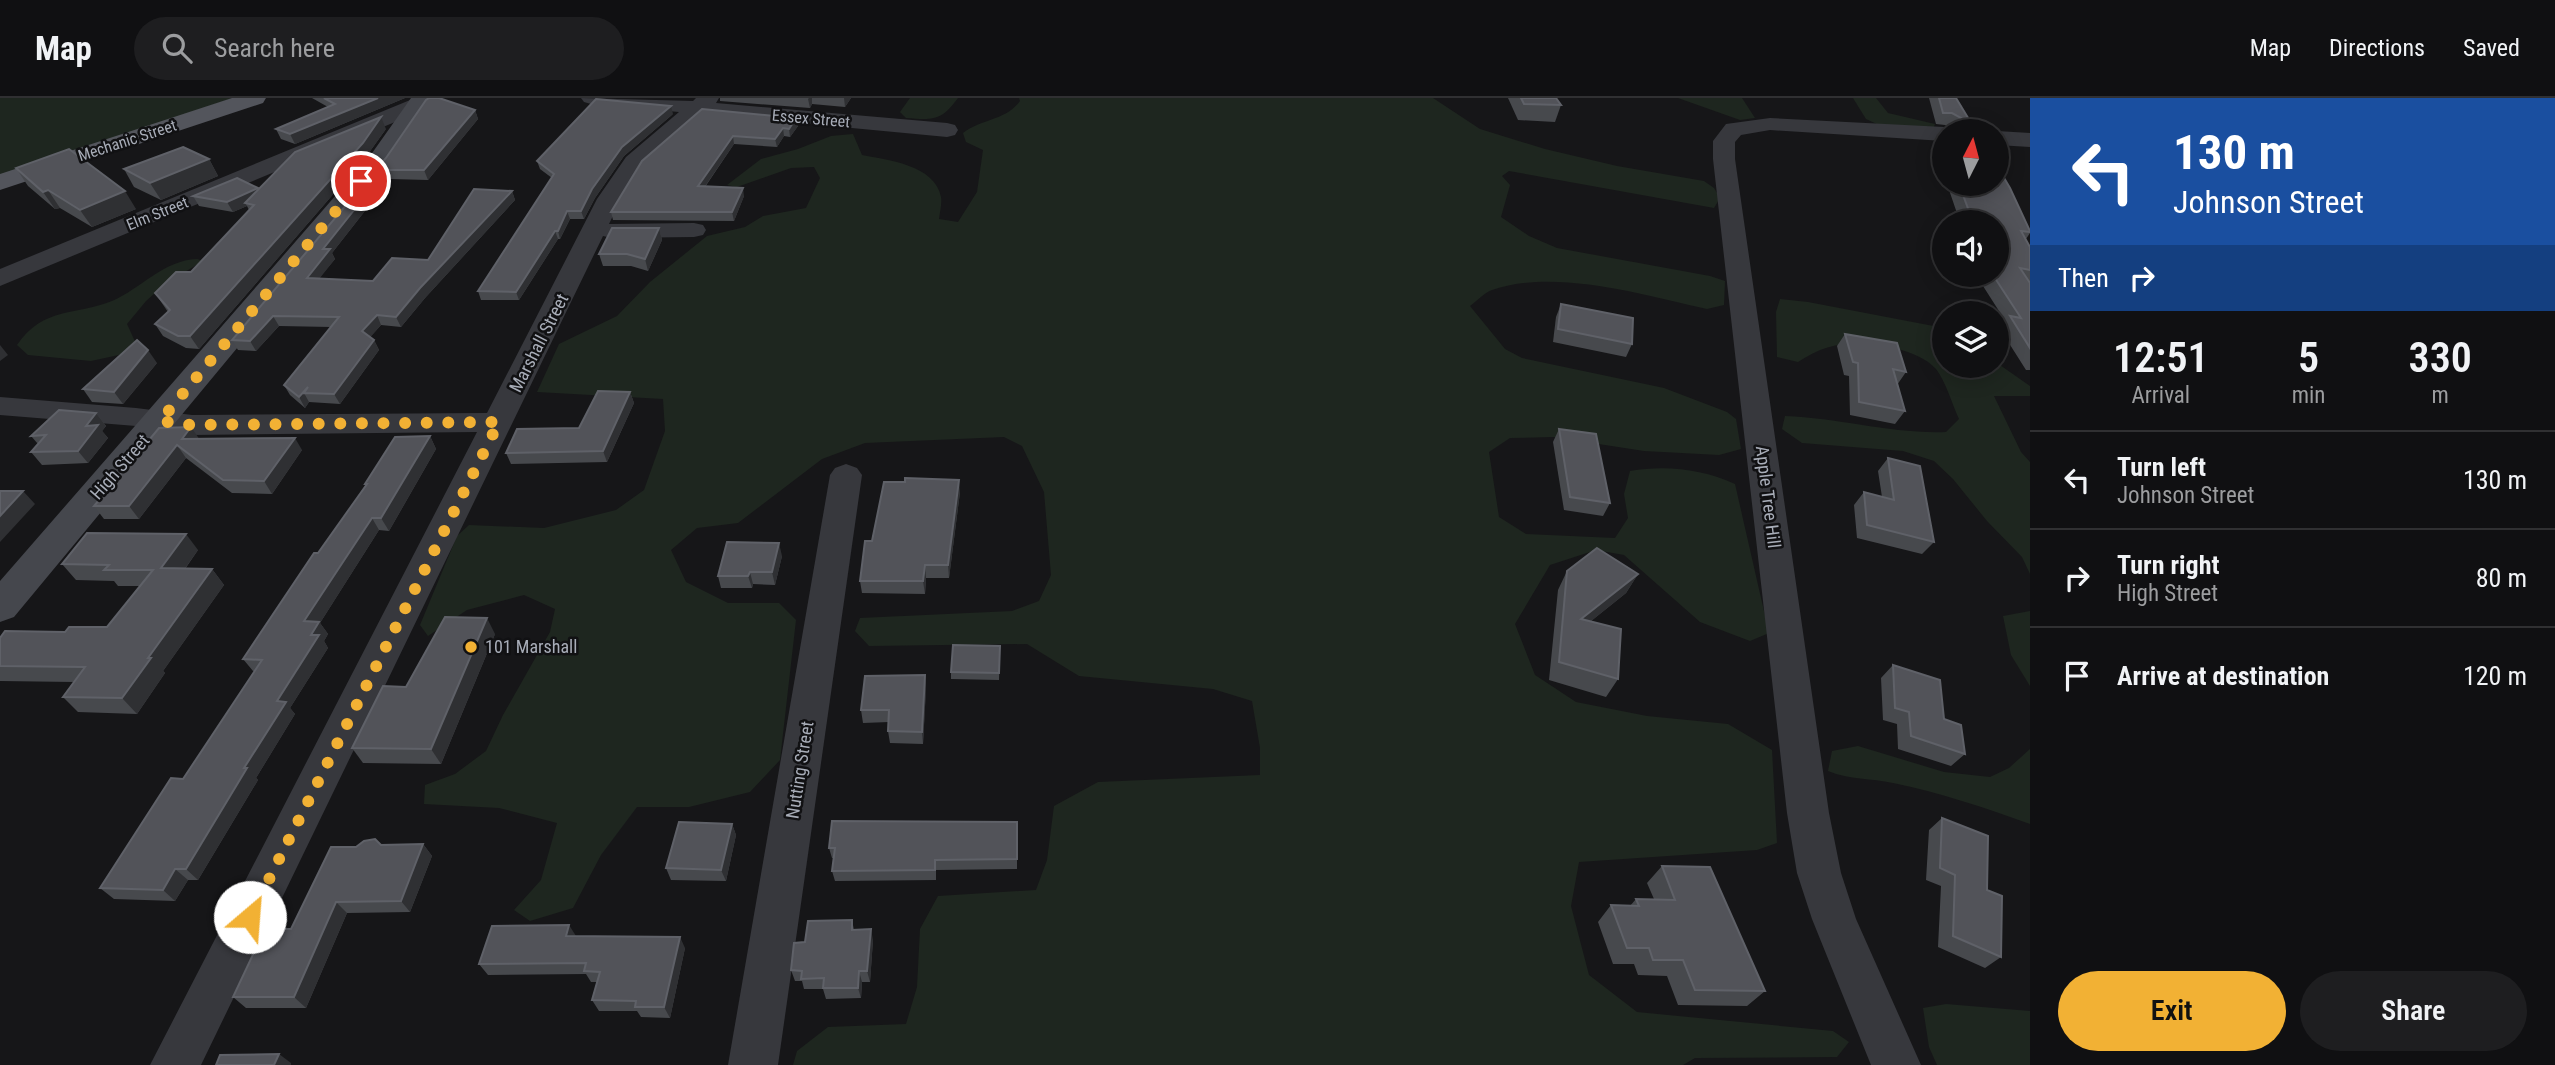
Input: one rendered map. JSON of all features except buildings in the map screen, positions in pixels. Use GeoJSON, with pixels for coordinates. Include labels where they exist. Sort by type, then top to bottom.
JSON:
{"type":"FeatureCollection","features":[{"type":"Feature","properties":{"kind":"main road","name":"Mechanic Street"},"geometry":{"type":"LineString","coordinates":[[0,182],[255,98]]}},
{"type":"Feature","properties":{"kind":"main road","name":"High Street"},"geometry":{"type":"LineString","coordinates":[[0,607],[160,421],[317,230],[379,161],[426,100]]}},
{"type":"Feature","properties":{"kind":"street","name":"Essex Street"},"geometry":{"type":"LineString","coordinates":[[591,98],[703,103],[947,130]]}},
{"type":"Feature","properties":{"kind":"street","name":"Elm Street"},"geometry":{"type":"LineString","coordinates":[[0,278],[426,100]]}},
{"type":"Feature","properties":{"kind":"street","name":"Marshall Street"},"geometry":{"type":"LineString","coordinates":[[175,1065],[609,199],[634,162],[703,103]]}},
{"type":"Feature","properties":{"kind":"street","name":"Apple Tree Hill"},"geometry":{"type":"LineString","coordinates":[[1896,1065],[1834,919],[1819,873],[1724,159],[1724,141],[1734,129],[1770,124],[1932,133]]}},
{"type":"Feature","properties":{"kind":"street"},"geometry":{"type":"LineString","coordinates":[[2009,139],[2030,140]]}},
{"type":"Feature","properties":{"kind":"street"},"geometry":{"type":"LineString","coordinates":[[595,231],[694,230]]}},
{"type":"Feature","properties":{"kind":"street"},"geometry":{"type":"LineString","coordinates":[[0,406],[192,425],[499,422]]}},
{"type":"Feature","properties":{"kind":"street","name":"Nutting Street"},"geometry":{"type":"LineString","coordinates":[[753,1065],[846,475]]}},
{"type":"Feature","properties":{"kind":"shaded area"},"geometry":{"type":"Polygon","coordinates":[[[0,98],[233,98],[0,176],[0,98]]]}},
{"type":"Feature","properties":{"kind":"shaded area"},"geometry":{"type":"Polygon","coordinates":[[[910,98],[958,98],[941,115],[924,119],[906,118],[900,112],[910,98]]]}},
{"type":"Feature","properties":{"kind":"shaded area"},"geometry":{"type":"Polygon","coordinates":[[[1019,98],[1433,98],[1480,129],[1545,149],[1617,166],[1704,181],[1714,188],[1720,198],[1714,208],[1509,171],[1502,176],[1510,185],[1501,217],[1529,236],[1557,248],[1725,281],[1724,305],[1707,309],[1600,286],[1543,282],[1492,290],[1470,306],[1505,349],[1522,358],[1664,388],[1727,412],[1736,419],[1741,449],[1719,455],[1644,451],[1553,437],[1510,438],[1489,452],[1499,517],[1526,534],[1615,538],[1628,518],[1624,494],[1630,471],[1657,468],[1684,470],[1735,484],[1769,633],[1750,641],[1700,622],[1624,555],[1596,550],[1550,565],[1515,624],[1535,675],[1576,702],[1647,716],[1728,724],[1772,750],[1777,843],[1757,850],[1579,862],[1571,906],[1589,975],[1637,1012],[1833,1031],[1849,1042],[1837,1057],[1695,1058],[1683,1065],[793,1065],[797,1051],[828,1027],[906,1024],[917,987],[920,929],[938,896],[1036,890],[1047,860],[1054,806],[1098,782],[1260,775],[1260,748],[1252,701],[1213,689],[1079,676],[1027,644],[869,646],[855,631],[860,618],[1012,611],[1039,601],[1051,575],[1044,492],[1022,446],[1004,437],[865,443],[822,459],[738,523],[697,528],[671,550],[686,582],[728,603],[779,603],[796,620],[780,760],[750,792],[689,807],[637,807],[601,855],[573,908],[530,921],[514,910],[541,880],[557,823],[499,808],[424,804],[425,785],[455,774],[486,751],[550,632],[555,609],[524,595],[467,610],[428,636],[420,625],[457,536],[469,525],[544,528],[616,510],[644,490],[665,431],[663,399],[537,392],[559,344],[617,316],[650,282],[707,236],[745,227],[763,216],[806,208],[820,178],[814,167],[791,168],[737,187],[727,185],[761,159],[831,136],[853,134],[862,155],[897,162],[920,171],[937,186],[941,199],[939,219],[958,222],[977,192],[983,150],[966,142],[963,133],[1008,112],[1020,101],[1019,98]]]}},
{"type":"Feature","properties":{"kind":"shaded area"},"geometry":{"type":"Polygon","coordinates":[[[1678,98],[1742,98],[1755,118],[1740,120],[1678,98]]]}},
{"type":"Feature","properties":{"kind":"shaded area"},"geometry":{"type":"Polygon","coordinates":[[[1853,98],[1876,98],[1888,113],[1932,123],[1932,129],[1879,125],[1866,119],[1853,98]]]}},
{"type":"Feature","properties":{"kind":"shaded area"},"geometry":{"type":"Polygon","coordinates":[[[197,259],[203,261],[165,284],[127,324],[137,346],[128,353],[91,361],[28,355],[17,345],[27,333],[49,318],[112,301],[174,264],[197,259]]]}},
{"type":"Feature","properties":{"kind":"shaded area"},"geometry":{"type":"Polygon","coordinates":[[[1780,299],[1932,326],[1932,365],[1908,352],[1859,343],[1822,349],[1798,362],[1777,357],[1776,312],[1780,299]]]}},
{"type":"Feature","properties":{"kind":"shaded area"},"geometry":{"type":"Polygon","coordinates":[[[2009,371],[2030,386],[2030,396],[1994,396],[2021,452],[2030,462],[2030,574],[2022,557],[1934,461],[1903,451],[1802,443],[1782,429],[1785,416],[1946,432],[1959,419],[1942,378],[2009,378],[2009,371]]]}},
{"type":"Feature","properties":{"kind":"shaded area"},"geometry":{"type":"Polygon","coordinates":[[[2030,611],[2030,686],[2011,655],[2003,616],[2030,611]]]}},
{"type":"Feature","properties":{"kind":"shaded area"},"geometry":{"type":"Polygon","coordinates":[[[1858,746],[1944,772],[1990,777],[2009,768],[2030,749],[2030,824],[1927,791],[1828,771],[1832,751],[1858,746]]]}},
{"type":"Feature","properties":{"kind":"shaded area"},"geometry":{"type":"Polygon","coordinates":[[[1946,1004],[2030,1011],[2030,1065],[1937,1065],[1929,1047],[1923,1008],[1946,1004]]]}},
{"type":"Feature","properties":{"kind":"place","name":"101 Marshall"},"geometry":{"type":"Point","coordinates":[471,647]}},
{"type":"Feature","properties":{"kind":"route"},"geometry":{"type":"LineString","coordinates":[[250,917],[499,422],[192,425],[160,421],[361,181]]}}]}
